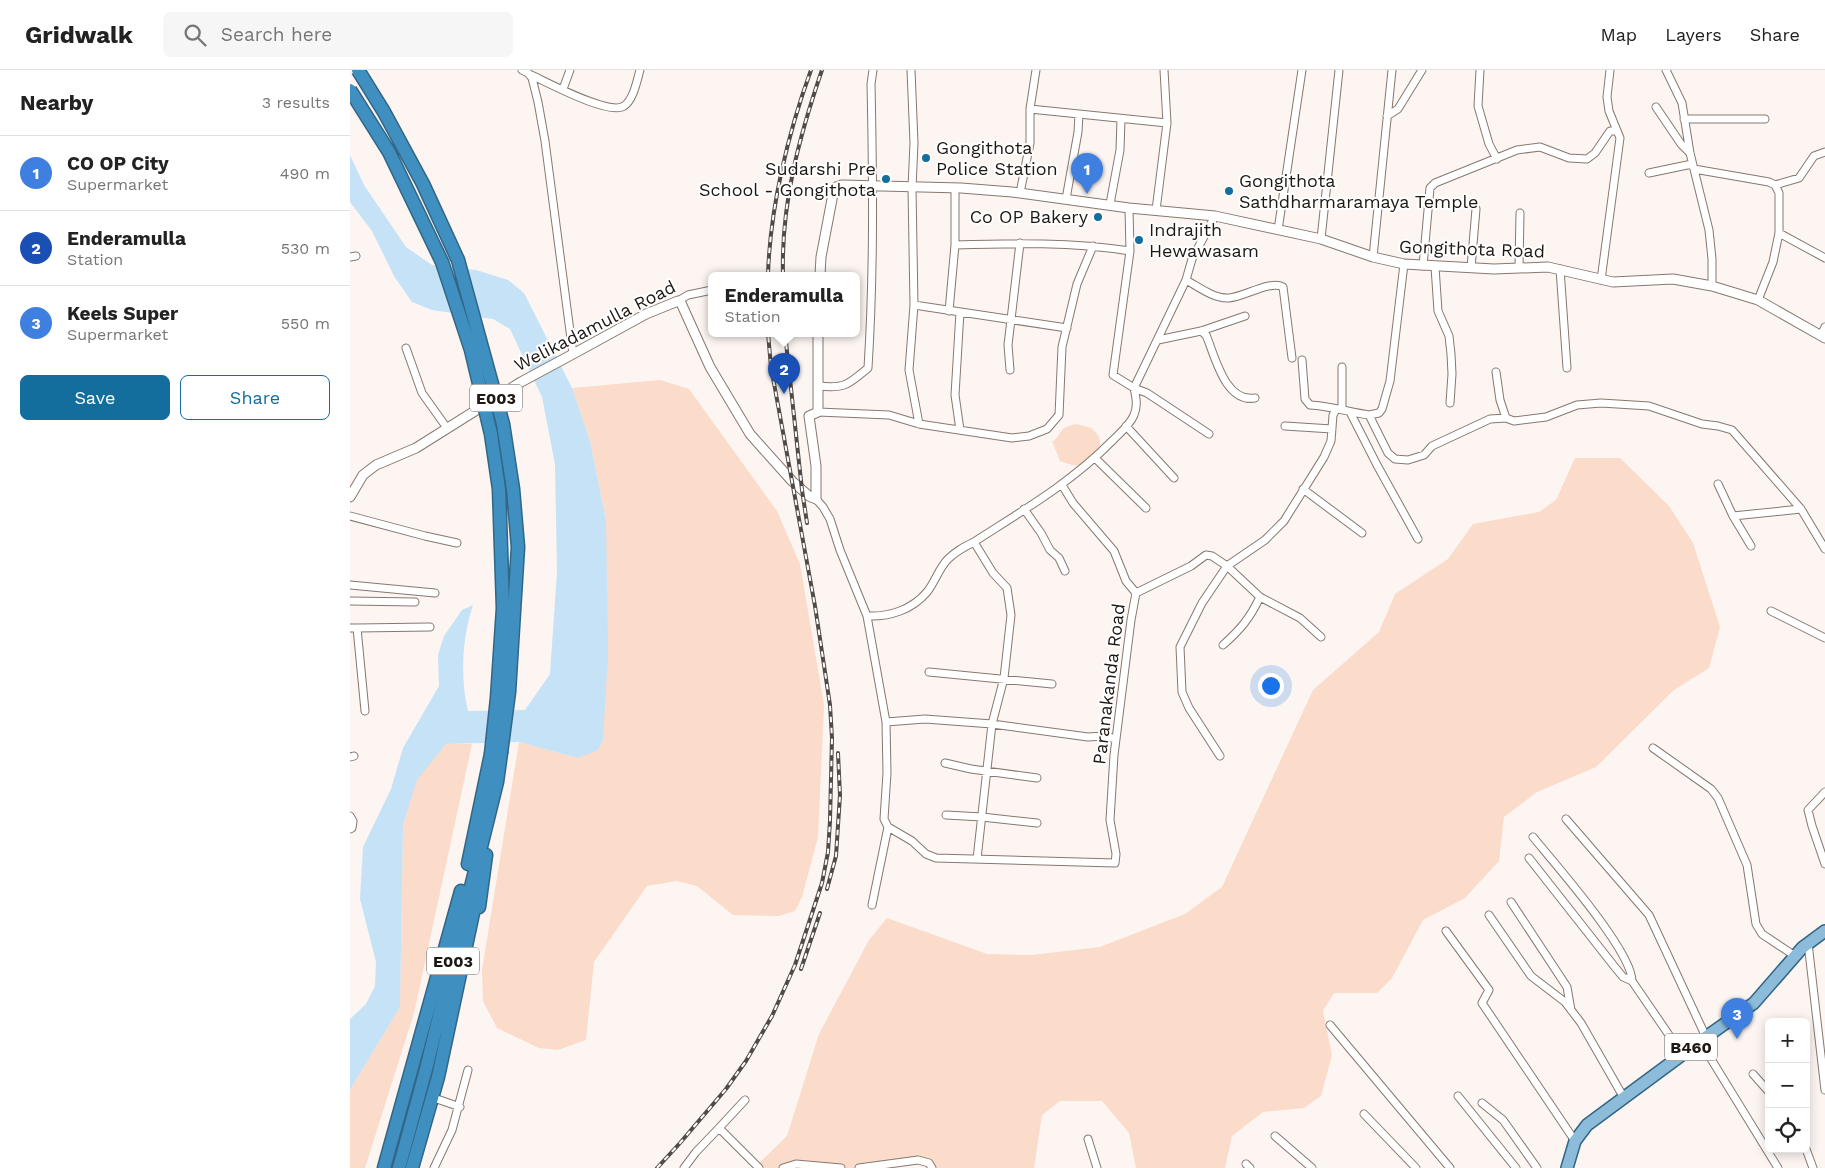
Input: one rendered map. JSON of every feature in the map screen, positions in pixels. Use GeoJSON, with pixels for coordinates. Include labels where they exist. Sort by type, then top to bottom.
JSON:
{"type":"FeatureCollection","features":[{"type":"Feature","properties":{"kind":"highway","name":"E003"},"geometry":{"type":"LineString","coordinates":[[358,70],[384,112],[423,184],[458,260],[503,424],[513,490],[518,547],[509,692],[496,753],[465,878],[384,1168]]}},
{"type":"Feature","properties":{"kind":"highway","name":"E003"},"geometry":{"type":"LineString","coordinates":[[350,90],[389,152],[442,262],[471,350],[491,434],[500,489],[503,608],[497,698],[497,782],[429,1059],[399,1168]]}},
{"type":"Feature","properties":{"kind":"highway"},"geometry":{"type":"LineString","coordinates":[[405,1168],[431,1075],[497,782]]}},
{"type":"Feature","properties":{"kind":"highway"},"geometry":{"type":"LineString","coordinates":[[419,1168],[437,1099],[474,937],[491,815]]}},
{"type":"Feature","properties":{"kind":"highway"},"geometry":{"type":"LineString","coordinates":[[412,1168],[438,1077],[486,855]]}},
{"type":"Feature","properties":{"kind":"main road","name":"B460"},"geometry":{"type":"LineString","coordinates":[[1567,1168],[1575,1141],[1587,1125],[1702,1039],[1754,1003],[1808,943],[1825,932]]}},
{"type":"Feature","properties":{"kind":"street"},"geometry":{"type":"LineString","coordinates":[[562,88],[570,70]]}},
{"type":"Feature","properties":{"kind":"street"},"geometry":{"type":"LineString","coordinates":[[525,72],[593,104],[614,108],[624,106],[630,99],[640,70]]}},
{"type":"Feature","properties":{"kind":"street"},"geometry":{"type":"LineString","coordinates":[[819,386],[832,388],[848,385],[868,368],[872,304],[874,186],[871,84],[873,70]]}},
{"type":"Feature","properties":{"kind":"street"},"geometry":{"type":"LineString","coordinates":[[911,70],[914,143],[912,188],[914,305],[909,370],[919,424]]}},
{"type":"Feature","properties":{"kind":"street"},"geometry":{"type":"LineString","coordinates":[[1020,193],[1030,143],[1030,109],[1036,70]]}},
{"type":"Feature","properties":{"kind":"street"},"geometry":{"type":"LineString","coordinates":[[1156,210],[1167,123],[1164,70]]}},
{"type":"Feature","properties":{"kind":"street"},"geometry":{"type":"LineString","coordinates":[[1278,230],[1302,70]]}},
{"type":"Feature","properties":{"kind":"street"},"geometry":{"type":"LineString","coordinates":[[1321,239],[1339,70]]}},
{"type":"Feature","properties":{"kind":"street"},"geometry":{"type":"LineString","coordinates":[[1373,257],[1392,70]]}},
{"type":"Feature","properties":{"kind":"street"},"geometry":{"type":"LineString","coordinates":[[1387,116],[1398,109],[1422,70]]}},
{"type":"Feature","properties":{"kind":"street"},"geometry":{"type":"LineString","coordinates":[[1480,70],[1478,106],[1489,144],[1497,159]]}},
{"type":"Feature","properties":{"kind":"street"},"geometry":{"type":"LineString","coordinates":[[1602,280],[1620,153],[1620,138],[1608,111],[1607,96],[1610,70]]}},
{"type":"Feature","properties":{"kind":"street"},"geometry":{"type":"LineString","coordinates":[[1666,70],[1682,103],[1690,153],[1709,230],[1712,286]]}},
{"type":"Feature","properties":{"kind":"street"},"geometry":{"type":"LineString","coordinates":[[525,72],[532,78],[545,141],[573,354]]}},
{"type":"Feature","properties":{"kind":"street"},"geometry":{"type":"LineString","coordinates":[[1656,107],[1681,144],[1690,153]]}},
{"type":"Feature","properties":{"kind":"street"},"geometry":{"type":"LineString","coordinates":[[1030,109],[1167,123]]}},
{"type":"Feature","properties":{"kind":"street"},"geometry":{"type":"LineString","coordinates":[[1066,199],[1078,132],[1079,114]]}},
{"type":"Feature","properties":{"kind":"street"},"geometry":{"type":"LineString","coordinates":[[1110,204],[1120,150],[1121,119]]}},
{"type":"Feature","properties":{"kind":"street"},"geometry":{"type":"LineString","coordinates":[[1684,119],[1765,119]]}},
{"type":"Feature","properties":{"kind":"street"},"geometry":{"type":"LineString","coordinates":[[1422,266],[1430,188],[1435,184],[1517,150],[1540,147],[1569,158],[1587,159],[1595,153],[1610,131],[1616,131]]}},
{"type":"Feature","properties":{"kind":"street"},"geometry":{"type":"LineString","coordinates":[[1775,185],[1799,178],[1814,156],[1825,152]]}},
{"type":"Feature","properties":{"kind":"street"},"geometry":{"type":"LineString","coordinates":[[1649,173],[1693,166],[1769,182],[1775,185],[1779,193],[1779,233],[1773,262],[1758,300]]}},
{"type":"Feature","properties":{"kind":"street","name":"Gongithota Road"},"geometry":{"type":"LineString","coordinates":[[820,272],[821,257],[836,187],[842,185],[956,188],[1020,193],[1129,208],[1215,216],[1321,239],[1373,257],[1404,264],[1435,267],[1560,269],[1613,282],[1673,279],[1712,286],[1758,300],[1824,333]]}},
{"type":"Feature","properties":{"kind":"street"},"geometry":{"type":"LineString","coordinates":[[949,311],[955,245],[956,188]]}},
{"type":"Feature","properties":{"kind":"street"},"geometry":{"type":"LineString","coordinates":[[1129,208],[1130,252],[1113,375],[1134,388],[1147,393],[1209,434]]}},
{"type":"Feature","properties":{"kind":"street"},"geometry":{"type":"LineString","coordinates":[[1471,268],[1476,209]]}},
{"type":"Feature","properties":{"kind":"street"},"geometry":{"type":"LineString","coordinates":[[1519,268],[1520,213]]}},
{"type":"Feature","properties":{"kind":"street"},"geometry":{"type":"LineString","coordinates":[[867,616],[881,617],[898,613],[911,605],[926,593],[946,560],[959,549],[974,542],[1062,485],[1095,458],[1126,426],[1134,415],[1137,400],[1134,388],[1186,280],[1192,259],[1215,216]]}},
{"type":"Feature","properties":{"kind":"street"},"geometry":{"type":"LineString","coordinates":[[1779,233],[1825,258]]}},
{"type":"Feature","properties":{"kind":"street"},"geometry":{"type":"LineString","coordinates":[[955,245],[1020,242],[1093,246],[1130,252]]}},
{"type":"Feature","properties":{"kind":"street"},"geometry":{"type":"LineString","coordinates":[[1010,370],[1008,345],[1020,242]]}},
{"type":"Feature","properties":{"kind":"street"},"geometry":{"type":"LineString","coordinates":[[816,499],[816,466],[809,416],[818,412],[889,415],[919,424],[1012,438],[1029,436],[1047,429],[1059,415],[1062,347],[1077,284],[1093,246]]}},
{"type":"Feature","properties":{"kind":"street"},"geometry":{"type":"LineString","coordinates":[[1302,360],[1305,400],[1310,405],[1327,406],[1369,415],[1379,413],[1382,409],[1390,380],[1404,264]]}},
{"type":"Feature","properties":{"kind":"street"},"geometry":{"type":"LineString","coordinates":[[1435,267],[1438,311],[1449,336],[1452,354],[1450,403]]}},
{"type":"Feature","properties":{"kind":"street"},"geometry":{"type":"LineString","coordinates":[[1560,269],[1567,368]]}},
{"type":"Feature","properties":{"kind":"street"},"geometry":{"type":"LineString","coordinates":[[1186,280],[1216,296],[1230,298],[1270,286],[1280,285],[1283,287],[1292,358]]}},
{"type":"Feature","properties":{"kind":"street","name":"Welikadamulla Road"},"geometry":{"type":"LineString","coordinates":[[350,497],[363,475],[370,470],[416,448],[521,382],[646,314],[688,295],[708,291]]}},
{"type":"Feature","properties":{"kind":"street"},"geometry":{"type":"LineString","coordinates":[[678,301],[681,303],[710,367],[750,434],[792,481],[824,507],[830,519],[840,550],[867,616],[886,722],[887,773],[884,819],[888,827],[912,841],[926,854],[936,858],[977,859],[992,724],[1004,678],[1011,616],[1007,588],[993,573],[974,542]]}},
{"type":"Feature","properties":{"kind":"street"},"geometry":{"type":"LineString","coordinates":[[914,305],[1067,328]]}},
{"type":"Feature","properties":{"kind":"street"},"geometry":{"type":"LineString","coordinates":[[960,312],[956,395],[960,430]]}},
{"type":"Feature","properties":{"kind":"street"},"geometry":{"type":"LineString","coordinates":[[1158,340],[1201,331],[1244,316]]}},
{"type":"Feature","properties":{"kind":"street"},"geometry":{"type":"LineString","coordinates":[[1201,331],[1206,335],[1227,385],[1236,394],[1247,399],[1255,398]]}},
{"type":"Feature","properties":{"kind":"street"},"geometry":{"type":"LineString","coordinates":[[818,337],[818,412]]}},
{"type":"Feature","properties":{"kind":"street"},"geometry":{"type":"LineString","coordinates":[[406,348],[422,393],[447,428]]}},
{"type":"Feature","properties":{"kind":"street"},"geometry":{"type":"LineString","coordinates":[[1220,756],[1189,708],[1182,692],[1180,647],[1202,603],[1227,566],[1265,540],[1284,521],[1324,457],[1331,441],[1333,415],[1339,409],[1342,367]]}},
{"type":"Feature","properties":{"kind":"street"},"geometry":{"type":"LineString","coordinates":[[1496,372],[1500,400],[1506,418]]}},
{"type":"Feature","properties":{"kind":"street"},"geometry":{"type":"LineString","coordinates":[[1369,415],[1388,453],[1396,459],[1408,460],[1424,455],[1432,446],[1490,418],[1506,418],[1514,421],[1546,417],[1577,405],[1601,403],[1649,406],[1702,424],[1732,430],[1801,508],[1825,549]]}},
{"type":"Feature","properties":{"kind":"street"},"geometry":{"type":"LineString","coordinates":[[1350,412],[1376,465],[1418,539]]}},
{"type":"Feature","properties":{"kind":"street"},"geometry":{"type":"LineString","coordinates":[[1126,426],[1174,478]]}},
{"type":"Feature","properties":{"kind":"street"},"geometry":{"type":"LineString","coordinates":[[1285,426],[1332,429]]}},
{"type":"Feature","properties":{"kind":"street"},"geometry":{"type":"LineString","coordinates":[[1095,458],[1146,508]]}},
{"type":"Feature","properties":{"kind":"street"},"geometry":{"type":"LineString","coordinates":[[1718,484],[1751,546]]}},
{"type":"Feature","properties":{"kind":"street"},"geometry":{"type":"LineString","coordinates":[[1062,485],[1073,503],[1114,550],[1126,581],[1136,593]]}},
{"type":"Feature","properties":{"kind":"street"},"geometry":{"type":"LineString","coordinates":[[1303,489],[1362,534]]}},
{"type":"Feature","properties":{"kind":"street"},"geometry":{"type":"LineString","coordinates":[[1734,516],[1801,508]]}},
{"type":"Feature","properties":{"kind":"street"},"geometry":{"type":"LineString","coordinates":[[1024,509],[1041,533],[1050,550],[1059,558],[1065,572]]}},
{"type":"Feature","properties":{"kind":"street"},"geometry":{"type":"LineString","coordinates":[[350,516],[457,543]]}},
{"type":"Feature","properties":{"kind":"street","name":"Paranakanda Road"},"geometry":{"type":"LineString","coordinates":[[977,859],[1115,863],[1116,854],[1110,820],[1116,739],[1136,593],[1191,566],[1206,555],[1212,556],[1227,566]]}},
{"type":"Feature","properties":{"kind":"street"},"geometry":{"type":"LineString","coordinates":[[1227,566],[1260,597],[1300,618],[1321,637]]}},
{"type":"Feature","properties":{"kind":"street"},"geometry":{"type":"LineString","coordinates":[[350,585],[435,593]]}},
{"type":"Feature","properties":{"kind":"street"},"geometry":{"type":"LineString","coordinates":[[1223,645],[1241,629],[1251,616],[1260,597]]}},
{"type":"Feature","properties":{"kind":"street"},"geometry":{"type":"LineString","coordinates":[[350,601],[415,602]]}},
{"type":"Feature","properties":{"kind":"street"},"geometry":{"type":"LineString","coordinates":[[1771,611],[1825,638]]}},
{"type":"Feature","properties":{"kind":"street"},"geometry":{"type":"LineString","coordinates":[[365,710],[353,628],[430,627]]}},
{"type":"Feature","properties":{"kind":"street"},"geometry":{"type":"LineString","coordinates":[[928,672],[1052,684]]}},
{"type":"Feature","properties":{"kind":"street"},"geometry":{"type":"LineString","coordinates":[[886,722],[925,719],[992,724],[1088,737],[1104,736],[1116,739]]}},
{"type":"Feature","properties":{"kind":"street"},"geometry":{"type":"LineString","coordinates":[[1653,748],[1711,789],[1718,798],[1747,865],[1756,924],[1762,934],[1796,956]]}},
{"type":"Feature","properties":{"kind":"street"},"geometry":{"type":"LineString","coordinates":[[946,763],[971,769],[1037,778]]}},
{"type":"Feature","properties":{"kind":"street"},"geometry":{"type":"LineString","coordinates":[[1825,792],[1808,810],[1825,864]]}},
{"type":"Feature","properties":{"kind":"street"},"geometry":{"type":"LineString","coordinates":[[946,815],[1037,823]]}},
{"type":"Feature","properties":{"kind":"street"},"geometry":{"type":"LineString","coordinates":[[350,816],[353,822],[350,829]]}},
{"type":"Feature","properties":{"kind":"street"},"geometry":{"type":"LineString","coordinates":[[1566,818],[1649,915],[1702,1039],[1778,1168]]}},
{"type":"Feature","properties":{"kind":"street"},"geometry":{"type":"LineString","coordinates":[[872,905],[888,827]]}},
{"type":"Feature","properties":{"kind":"street"},"geometry":{"type":"LineString","coordinates":[[1533,837],[1603,924],[1622,955],[1632,975],[1632,981]]}},
{"type":"Feature","properties":{"kind":"street"},"geometry":{"type":"LineString","coordinates":[[1529,858],[1623,977],[1632,981],[1682,1054]]}},
{"type":"Feature","properties":{"kind":"street"},"geometry":{"type":"LineString","coordinates":[[1511,902],[1567,987],[1572,1011]]}},
{"type":"Feature","properties":{"kind":"street"},"geometry":{"type":"LineString","coordinates":[[1489,915],[1530,976],[1565,1002],[1581,1023],[1624,1098]]}},
{"type":"Feature","properties":{"kind":"street"},"geometry":{"type":"LineString","coordinates":[[1446,931],[1489,990],[1482,1003],[1575,1141]]}},
{"type":"Feature","properties":{"kind":"street"},"geometry":{"type":"LineString","coordinates":[[1808,943],[1825,1090]]}},
{"type":"Feature","properties":{"kind":"street"},"geometry":{"type":"LineString","coordinates":[[1330,1025],[1450,1168]]}},
{"type":"Feature","properties":{"kind":"street"},"geometry":{"type":"LineString","coordinates":[[434,1168],[452,1130],[460,1106],[468,1070]]}},
{"type":"Feature","properties":{"kind":"street"},"geometry":{"type":"LineString","coordinates":[[1753,1074],[1765,1088]]}},
{"type":"Feature","properties":{"kind":"street"},"geometry":{"type":"LineString","coordinates":[[1458,1096],[1516,1168]]}},
{"type":"Feature","properties":{"kind":"street"},"geometry":{"type":"LineString","coordinates":[[437,1099],[460,1106]]}},
{"type":"Feature","properties":{"kind":"street"},"geometry":{"type":"LineString","coordinates":[[684,1168],[696,1152],[744,1100]]}},
{"type":"Feature","properties":{"kind":"street"},"geometry":{"type":"LineString","coordinates":[[1482,1103],[1503,1120],[1538,1168]]}},
{"type":"Feature","properties":{"kind":"street"},"geometry":{"type":"LineString","coordinates":[[1364,1114],[1416,1168]]}},
{"type":"Feature","properties":{"kind":"street"},"geometry":{"type":"LineString","coordinates":[[719,1128],[759,1168]]}},
{"type":"Feature","properties":{"kind":"street"},"geometry":{"type":"LineString","coordinates":[[1275,1136],[1312,1168]]}},
{"type":"Feature","properties":{"kind":"street"},"geometry":{"type":"LineString","coordinates":[[1088,1139],[1097,1168]]}},
{"type":"Feature","properties":{"kind":"street"},"geometry":{"type":"LineString","coordinates":[[1807,1153],[1813,1168]]}},
{"type":"Feature","properties":{"kind":"street"},"geometry":{"type":"LineString","coordinates":[[859,1168],[918,1160],[929,1163],[932,1168]]}},
{"type":"Feature","properties":{"kind":"street"},"geometry":{"type":"LineString","coordinates":[[783,1168],[796,1164],[841,1168]]}},
{"type":"Feature","properties":{"kind":"shaded area"},"geometry":{"type":"Polygon","coordinates":[[[660,380],[689,389],[777,511],[800,564],[824,705],[818,837],[802,897],[795,911],[779,916],[733,915],[697,886],[677,881],[647,886],[594,962],[586,1040],[558,1050],[539,1048],[497,1028],[483,1001],[482,970],[519,742],[578,758],[606,520],[590,441],[572,388],[660,380]]]}},
{"type":"Feature","properties":{"kind":"shaded area"},"geometry":{"type":"Polygon","coordinates":[[[1075,424],[1091,428],[1098,436],[1100,444],[1093,456],[1080,464],[1072,465],[1060,461],[1052,441],[1064,428],[1075,424]]]}},
{"type":"Feature","properties":{"kind":"shaded area"},"geometry":{"type":"Polygon","coordinates":[[[1575,458],[1620,458],[1669,506],[1693,543],[1720,627],[1709,668],[1674,690],[1596,767],[1537,792],[1504,817],[1499,861],[1465,898],[1423,920],[1392,978],[1377,993],[1334,993],[1323,1011],[1332,1055],[1321,1096],[1304,1108],[1263,1112],[1232,1136],[1225,1168],[1136,1168],[1129,1133],[1102,1101],[1060,1101],[1042,1115],[1034,1168],[932,1168],[917,1162],[868,1168],[754,1168],[787,1136],[819,1034],[869,940],[887,918],[987,954],[1032,955],[1100,947],[1185,914],[1222,887],[1313,690],[1379,632],[1395,594],[1448,559],[1473,524],[1539,512],[1556,500],[1575,458]]]}},
{"type":"Feature","properties":{"kind":"shaded area"},"geometry":{"type":"Polygon","coordinates":[[[446,744],[472,744],[414,1013],[365,1168],[350,1168],[350,1090],[400,1007],[403,825],[416,780],[446,744]]]}},
{"type":"Feature","properties":{"kind":"water"},"geometry":{"type":"Polygon","coordinates":[[[350,155],[364,185],[406,247],[432,265],[476,270],[508,280],[524,293],[572,388],[590,441],[606,520],[608,654],[603,740],[598,750],[578,758],[519,742],[446,744],[417,780],[403,825],[400,1007],[350,1090],[350,1019],[366,1004],[375,986],[376,962],[360,899],[363,847],[391,789],[403,748],[439,686],[438,655],[444,636],[462,610],[473,605],[466,631],[463,658],[465,698],[468,711],[525,710],[550,674],[557,572],[555,464],[542,397],[510,329],[493,319],[432,310],[412,302],[394,276],[372,231],[350,202],[350,155]]]}},
{"type":"Feature","properties":{"kind":"railway"},"geometry":{"type":"LineString","coordinates":[[768,272],[776,197],[795,119],[811,70]]}},
{"type":"Feature","properties":{"kind":"railway"},"geometry":{"type":"LineString","coordinates":[[783,272],[785,222],[793,171],[806,120],[822,70]]}},
{"type":"Feature","properties":{"kind":"railway"},"geometry":{"type":"LineString","coordinates":[[657,1168],[726,1089],[746,1061],[772,1016],[795,965],[822,883],[828,852],[832,738],[830,705],[815,606],[771,367],[768,337]]}},
{"type":"Feature","properties":{"kind":"railway"},"geometry":{"type":"LineString","coordinates":[[785,337],[807,523]]}},
{"type":"Feature","properties":{"kind":"railway"},"geometry":{"type":"LineString","coordinates":[[827,889],[836,856],[840,795],[838,753]]}},
{"type":"Feature","properties":{"kind":"railway"},"geometry":{"type":"LineString","coordinates":[[801,969],[820,913]]}},
{"type":"Feature","properties":{"kind":"place","name":"Gongithota Police Station"},"geometry":{"type":"Point","coordinates":[926,158]}},
{"type":"Feature","properties":{"kind":"place","name":"Sudarshi Pre School - Gongithota"},"geometry":{"type":"Point","coordinates":[886,179]}},
{"type":"Feature","properties":{"kind":"place","name":"Gongithota Sathdharmaramaya Temple"},"geometry":{"type":"Point","coordinates":[1229,191]}},
{"type":"Feature","properties":{"kind":"place","name":"CO OP City"},"geometry":{"type":"Point","coordinates":[1087,194]}},
{"type":"Feature","properties":{"kind":"place","name":"Co OP Bakery"},"geometry":{"type":"Point","coordinates":[1098,217]}},
{"type":"Feature","properties":{"kind":"place","name":"Indrajith Hewawasam"},"geometry":{"type":"Point","coordinates":[1139,240]}},
{"type":"Feature","properties":{"kind":"place","name":"Enderamulla"},"geometry":{"type":"Point","coordinates":[784,394]}},
{"type":"Feature","properties":{"kind":"place","name":"Keels Super"},"geometry":{"type":"Point","coordinates":[1737,1039]}}]}
